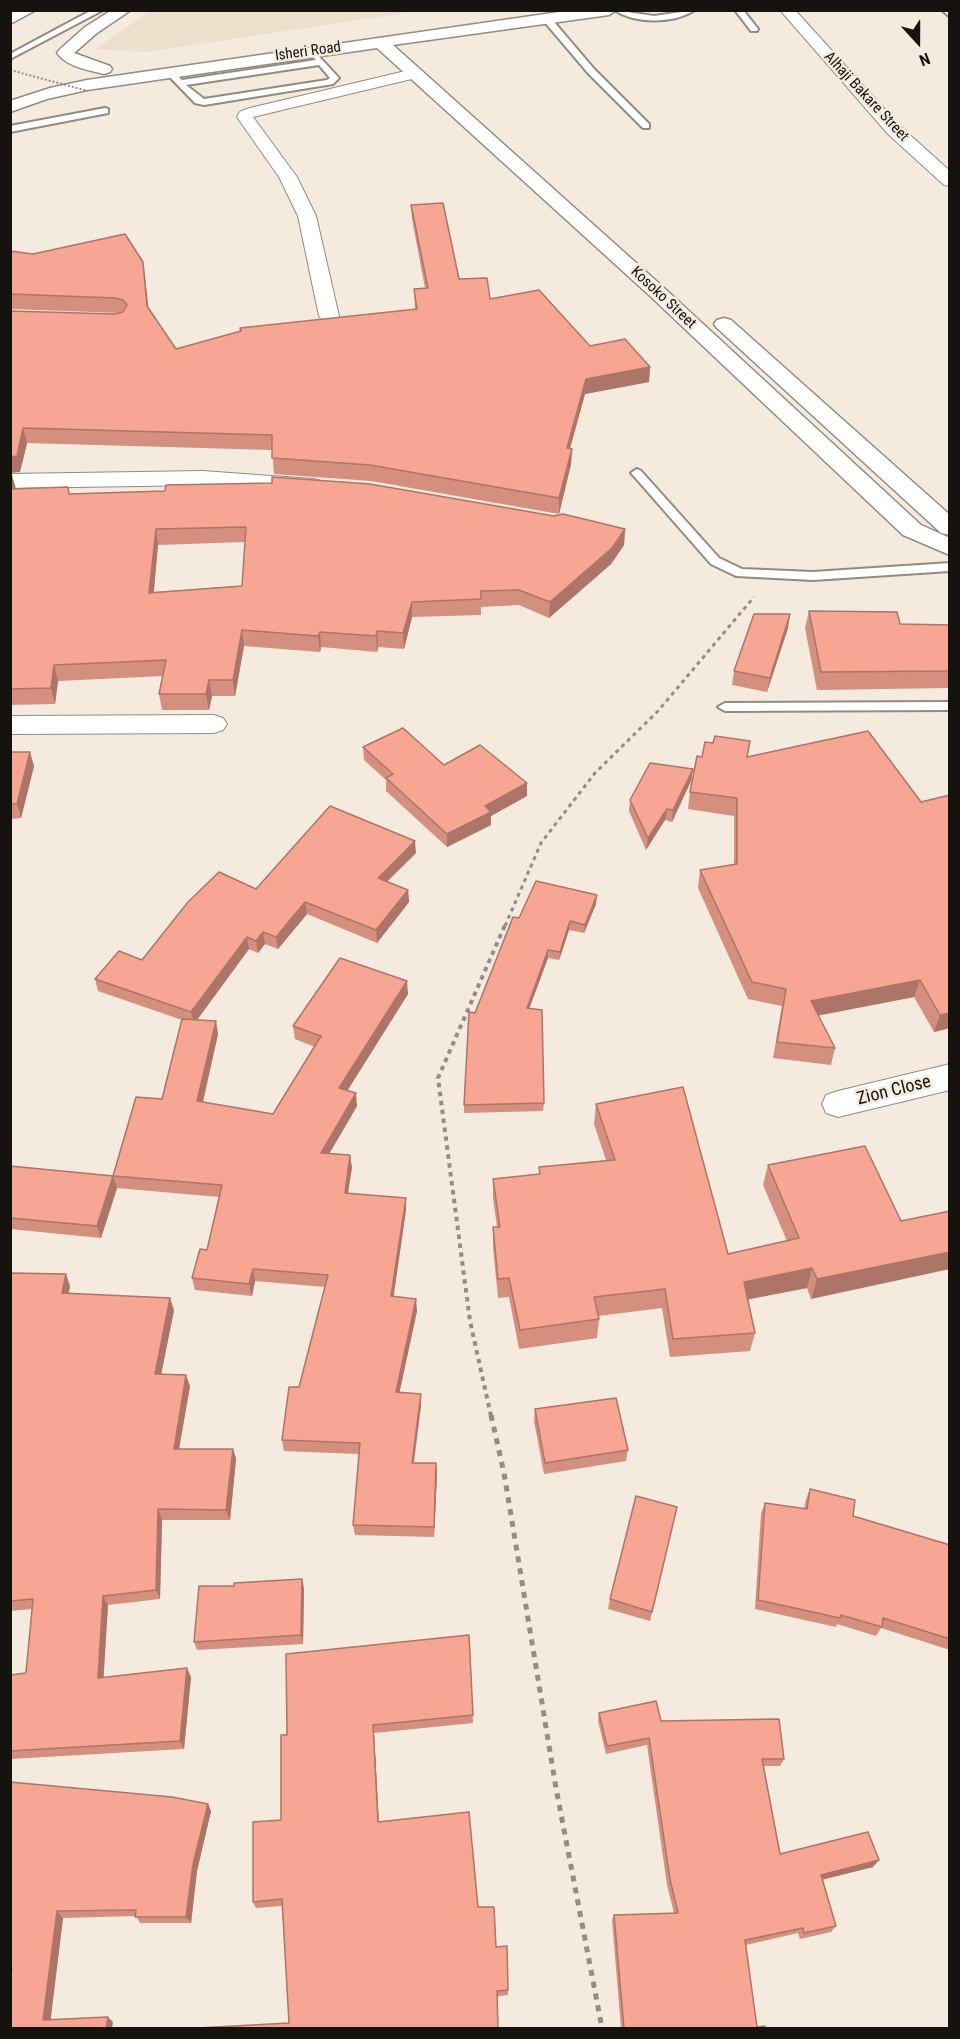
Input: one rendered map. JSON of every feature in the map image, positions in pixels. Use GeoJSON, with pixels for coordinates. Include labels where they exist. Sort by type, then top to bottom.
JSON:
{"type":"FeatureCollection","features":[{"type":"Feature","properties":{"kind":"main road"},"geometry":{"type":"LineString","coordinates":[[10,19],[28,10]]}},
{"type":"Feature","properties":{"kind":"main road"},"geometry":{"type":"LineString","coordinates":[[104,69],[70,59],[65,53],[91,30],[124,10]]}},
{"type":"Feature","properties":{"kind":"main road","name":"Isheri Road"},"geometry":{"type":"LineString","coordinates":[[10,91],[104,69],[546,14],[609,10]]}},
{"type":"Feature","properties":{"kind":"main road","name":"Isheri Road"},"geometry":{"type":"LineString","coordinates":[[10,107],[63,88],[175,78],[317,57],[380,42],[546,14]]}},
{"type":"Feature","properties":{"kind":"main road"},"geometry":{"type":"LineString","coordinates":[[403,38],[448,78]]}},
{"type":"Feature","properties":{"kind":"main road","name":"Kosoko Street"},"geometry":{"type":"LineString","coordinates":[[380,42],[414,74],[511,150],[656,291],[912,530],[949,531]]}},
{"type":"Feature","properties":{"kind":"main road","name":"Kosoko Street"},"geometry":{"type":"LineString","coordinates":[[708,309],[949,531]]}},
{"type":"Feature","properties":{"kind":"street","name":"Alhaji Bakare Street"},"geometry":{"type":"LineString","coordinates":[[787,10],[894,130],[950,181]]}},
{"type":"Feature","properties":{"kind":"street"},"geometry":{"type":"LineString","coordinates":[[329,316],[308,216],[288,177],[245,117],[246,114],[414,74]]}},
{"type":"Feature","properties":{"kind":"street"},"geometry":{"type":"LineString","coordinates":[[10,481],[204,478],[338,488]]}},
{"type":"Feature","properties":{"kind":"street"},"geometry":{"type":"LineString","coordinates":[[10,725],[214,724]]}},
{"type":"Feature","properties":{"kind":"street","name":"Zion Close"},"geometry":{"type":"LineString","coordinates":[[838,1104],[950,1077]]}},
{"type":"Feature","properties":{"kind":"lane"},"geometry":{"type":"LineString","coordinates":[[11,57],[99,10]]}},
{"type":"Feature","properties":{"kind":"lane"},"geometry":{"type":"LineString","coordinates":[[618,10],[641,18],[681,14],[691,10]]}},
{"type":"Feature","properties":{"kind":"lane"},"geometry":{"type":"LineString","coordinates":[[739,10],[754,29]]}},
{"type":"Feature","properties":{"kind":"lane"},"geometry":{"type":"LineString","coordinates":[[946,10],[950,15]]}},
{"type":"Feature","properties":{"kind":"lane"},"geometry":{"type":"LineString","coordinates":[[546,14],[591,70],[646,126]]}},
{"type":"Feature","properties":{"kind":"lane"},"geometry":{"type":"LineString","coordinates":[[175,78],[198,101],[204,102],[330,81],[335,78],[317,57]]}},
{"type":"Feature","properties":{"kind":"lane"},"geometry":{"type":"LineString","coordinates":[[10,129],[105,111]]}},
{"type":"Feature","properties":{"kind":"lane"},"geometry":{"type":"LineString","coordinates":[[637,473],[715,561],[740,573],[813,576],[950,567]]}},
{"type":"Feature","properties":{"kind":"lane"},"geometry":{"type":"LineString","coordinates":[[725,707],[950,706]]}},
{"type":"Feature","properties":{"kind":"path"},"geometry":{"type":"LineString","coordinates":[[10,70],[88,91]]}},
{"type":"Feature","properties":{"kind":"path"},"geometry":{"type":"LineString","coordinates":[[602,2028],[556,1788],[504,1473],[470,1321],[438,1078],[541,843],[595,774],[658,711],[759,591],[769,575]]}},
{"type":"Feature","properties":{"kind":"shaded area"},"geometry":{"type":"Polygon","coordinates":[[[152,10],[418,11],[147,52],[95,49],[152,10]]]}},
{"type":"Feature","properties":{"kind":"building"},"geometry":{"type":"Polygon","coordinates":[[[443,203],[459,279],[487,278],[490,299],[539,290],[590,346],[625,339],[650,367],[586,379],[567,448],[572,449],[559,498],[370,465],[272,458],[272,435],[23,428],[17,456],[10,457],[10,311],[115,314],[123,312],[127,305],[123,300],[115,298],[10,294],[10,251],[33,254],[125,234],[143,262],[147,306],[176,349],[241,331],[240,328],[417,309],[414,289],[428,288],[411,205],[443,203]]]}},
{"type":"Feature","properties":{"kind":"building"},"geometry":{"type":"Polygon","coordinates":[[[272,477],[370,484],[554,516],[563,514],[625,529],[612,548],[550,602],[519,590],[481,591],[481,599],[412,602],[403,633],[377,631],[376,636],[320,632],[318,636],[242,630],[233,680],[209,680],[206,694],[159,694],[166,660],[54,665],[51,688],[10,689],[10,489],[68,487],[69,494],[165,491],[166,485],[272,483],[272,477]],[[246,527],[156,529],[149,593],[242,586],[246,527]]]}},
{"type":"Feature","properties":{"kind":"building"},"geometry":{"type":"Polygon","coordinates":[[[809,611],[897,612],[900,624],[950,625],[950,671],[821,672],[809,611]]]}},
{"type":"Feature","properties":{"kind":"building"},"geometry":{"type":"Polygon","coordinates":[[[754,614],[790,614],[770,678],[734,671],[754,614]]]}},
{"type":"Feature","properties":{"kind":"building"},"geometry":{"type":"Polygon","coordinates":[[[403,728],[444,765],[480,745],[527,783],[485,806],[491,812],[447,834],[386,778],[393,774],[363,747],[403,728]]]}},
{"type":"Feature","properties":{"kind":"building"},"geometry":{"type":"Polygon","coordinates":[[[868,731],[921,802],[950,795],[950,1013],[940,1015],[920,980],[811,1001],[835,1048],[777,1042],[786,989],[752,982],[700,870],[737,864],[737,798],[690,792],[697,756],[702,757],[705,742],[713,743],[715,736],[750,741],[747,757],[868,731]]]}},
{"type":"Feature","properties":{"kind":"building"},"geometry":{"type":"Polygon","coordinates":[[[10,752],[30,752],[17,804],[10,804],[10,752]]]}},
{"type":"Feature","properties":{"kind":"building"},"geometry":{"type":"Polygon","coordinates":[[[650,763],[693,769],[673,810],[667,809],[648,838],[630,800],[650,763]]]}},
{"type":"Feature","properties":{"kind":"building"},"geometry":{"type":"Polygon","coordinates":[[[330,806],[415,841],[378,878],[408,890],[376,930],[305,902],[276,937],[263,932],[256,941],[247,937],[191,1012],[95,979],[119,951],[142,960],[188,902],[219,872],[256,889],[330,806]]]}},
{"type":"Feature","properties":{"kind":"building"},"geometry":{"type":"Polygon","coordinates":[[[536,881],[597,895],[585,925],[570,921],[560,952],[548,950],[527,1008],[542,1010],[544,1103],[464,1105],[469,1012],[475,1013],[513,917],[519,918],[536,881]]]}},
{"type":"Feature","properties":{"kind":"building"},"geometry":{"type":"Polygon","coordinates":[[[340,958],[407,981],[339,1088],[356,1093],[321,1153],[350,1155],[345,1193],[406,1198],[391,1296],[416,1299],[396,1392],[421,1394],[412,1463],[436,1463],[434,1527],[353,1525],[360,1443],[282,1440],[289,1387],[299,1387],[328,1275],[253,1269],[249,1284],[192,1278],[200,1249],[207,1250],[222,1185],[113,1176],[136,1097],[162,1099],[182,1019],[216,1021],[197,1101],[273,1114],[321,1036],[293,1026],[340,958]]]}},
{"type":"Feature","properties":{"kind":"building"},"geometry":{"type":"Polygon","coordinates":[[[683,1087],[728,1254],[799,1238],[768,1165],[865,1146],[901,1221],[950,1211],[950,1252],[817,1279],[812,1268],[744,1282],[755,1333],[673,1339],[665,1289],[594,1297],[599,1319],[520,1330],[509,1278],[498,1279],[493,1227],[500,1227],[493,1179],[540,1174],[539,1167],[615,1160],[596,1104],[683,1087]]]}},
{"type":"Feature","properties":{"kind":"building"},"geometry":{"type":"Polygon","coordinates":[[[10,1166],[113,1176],[97,1226],[10,1218],[10,1166]]]}},
{"type":"Feature","properties":{"kind":"building"},"geometry":{"type":"Polygon","coordinates":[[[10,1273],[66,1274],[62,1293],[170,1298],[155,1374],[186,1375],[174,1449],[233,1449],[226,1510],[158,1509],[156,1590],[103,1596],[98,1678],[187,1668],[180,1741],[10,1751],[10,1675],[26,1673],[33,1599],[10,1601],[10,1273]]]}},
{"type":"Feature","properties":{"kind":"building"},"geometry":{"type":"Polygon","coordinates":[[[616,1398],[628,1450],[545,1463],[535,1409],[616,1398]]]}},
{"type":"Feature","properties":{"kind":"building"},"geometry":{"type":"Polygon","coordinates":[[[810,1489],[855,1500],[853,1516],[950,1545],[950,1639],[883,1618],[882,1627],[841,1615],[840,1618],[758,1600],[765,1503],[807,1509],[810,1489]]]}},
{"type":"Feature","properties":{"kind":"building"},"geometry":{"type":"Polygon","coordinates":[[[636,1496],[677,1507],[652,1612],[610,1599],[636,1496]]]}},
{"type":"Feature","properties":{"kind":"building"},"geometry":{"type":"Polygon","coordinates":[[[302,1579],[301,1635],[194,1642],[199,1586],[234,1586],[234,1583],[302,1579]]]}},
{"type":"Feature","properties":{"kind":"building"},"geometry":{"type":"Polygon","coordinates":[[[469,1635],[473,1715],[373,1725],[378,1822],[469,1812],[478,1907],[494,1907],[496,1947],[507,1946],[508,1990],[497,1991],[498,2028],[197,2028],[289,2023],[282,1899],[253,1902],[253,1822],[281,1820],[281,1735],[287,1735],[286,1654],[469,1635]]]}},
{"type":"Feature","properties":{"kind":"building"},"geometry":{"type":"Polygon","coordinates":[[[656,1701],[661,1721],[779,1719],[784,1759],[762,1759],[780,1854],[868,1832],[879,1860],[821,1875],[836,1926],[804,1933],[803,1928],[745,1940],[757,2027],[765,2026],[766,2028],[624,2028],[614,1915],[678,1913],[670,1879],[649,1738],[607,1746],[599,1713],[656,1701]]]}},
{"type":"Feature","properties":{"kind":"building"},"geometry":{"type":"Polygon","coordinates":[[[10,1782],[172,1797],[208,1804],[193,1864],[186,1917],[135,1917],[136,1910],[57,1911],[43,2020],[108,2017],[106,2028],[10,2028],[12,1968],[10,1968],[10,1782]]]}}]}
